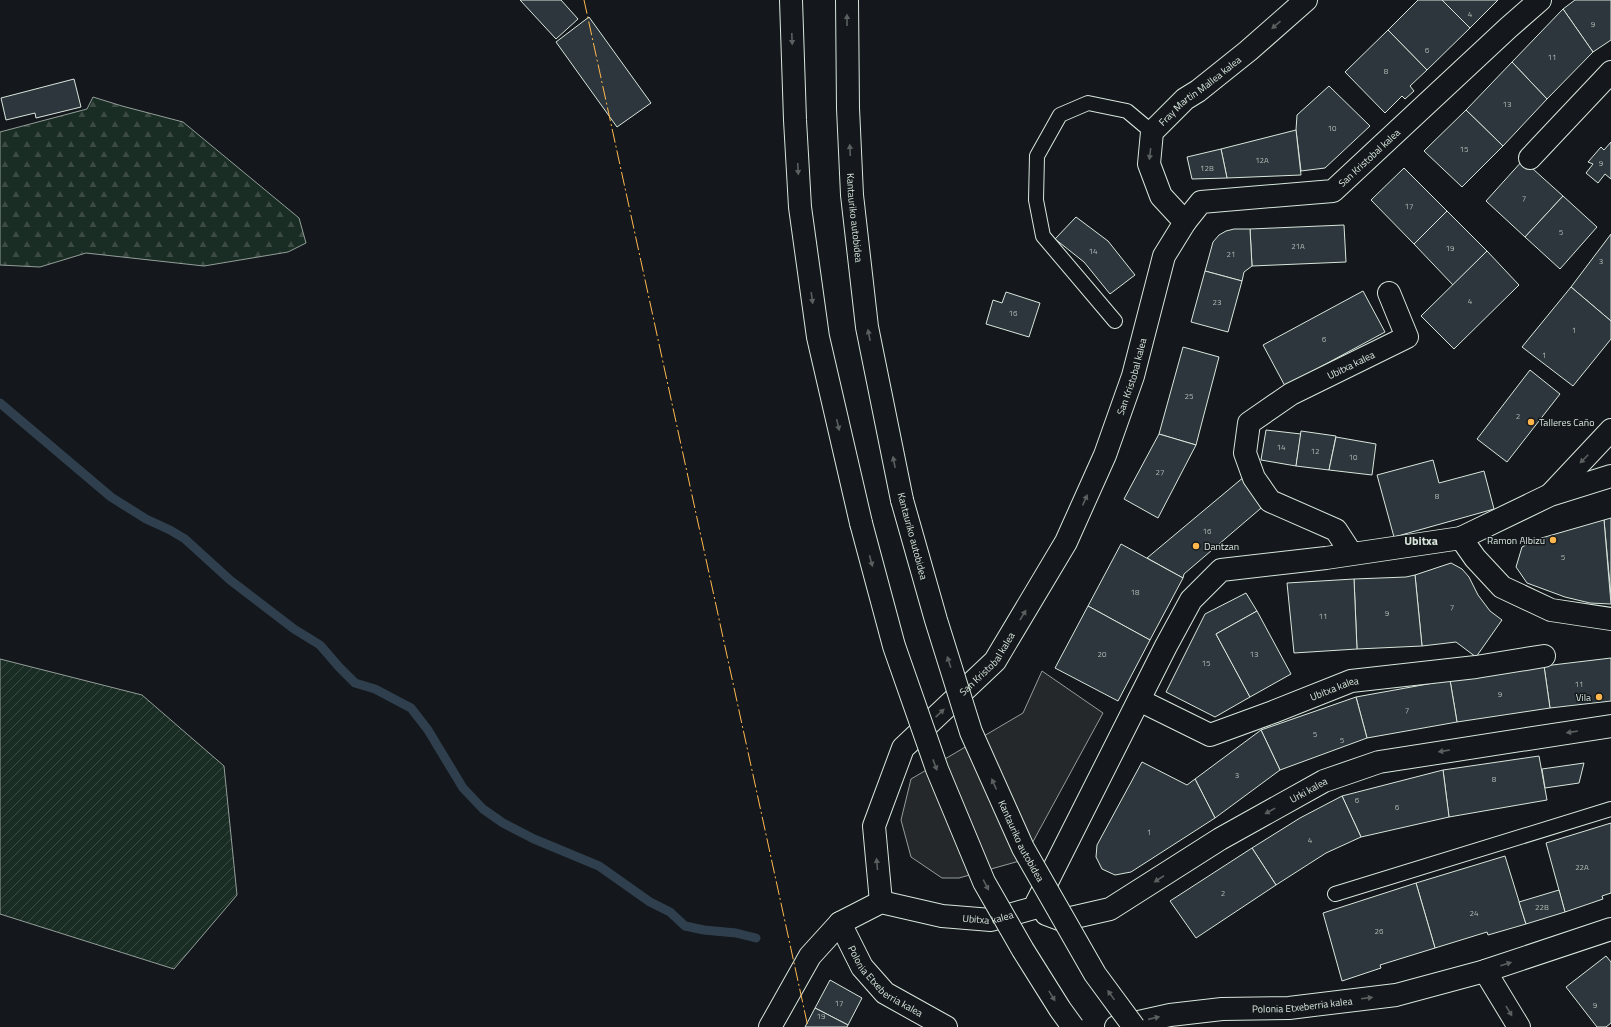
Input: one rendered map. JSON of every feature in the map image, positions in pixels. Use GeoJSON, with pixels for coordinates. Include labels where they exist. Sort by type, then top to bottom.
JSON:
{"type":"FeatureCollection","features":[{"type":"Feature","properties":{"kind":"main road"},"geometry":{"type":"LineString","coordinates":[[792,0],[791,15],[795,120],[801,215],[818,337],[861,524],[894,646],[937,769],[984,882],[1023,950],[1073,1027]]}},
{"type":"Feature","properties":{"kind":"main road","name":"Kantauriko autobidea"},"geometry":{"type":"LineString","coordinates":[[847,0],[848,108],[852,195],[867,327],[902,500],[936,620],[971,732],[1023,848],[1095,974],[1134,1027]]}},
{"type":"Feature","properties":{"kind":"main road","name":"Fray Martin Mallea kalea"},"geometry":{"type":"LineString","coordinates":[[1185,222],[1160,196],[1148,164],[1152,132],[1185,99],[1198,91],[1248,51],[1306,0]]}},
{"type":"Feature","properties":{"kind":"main road","name":"San Kristobal kalea"},"geometry":{"type":"LineString","coordinates":[[881,902],[874,826],[903,748],[995,661],[1066,542],[1105,455],[1133,376],[1164,256],[1185,222],[1201,202],[1333,191],[1540,0]]}},
{"type":"Feature","properties":{"kind":"main road"},"geometry":{"type":"LineString","coordinates":[[1530,158],[1611,72]]}},
{"type":"Feature","properties":{"kind":"main road","name":"Ubitxa kalea"},"geometry":{"type":"LineString","coordinates":[[1351,553],[1336,530],[1270,501],[1254,478],[1245,454],[1249,424],[1290,394],[1407,337],[1389,293]]}},
{"type":"Feature","properties":{"kind":"main road"},"geometry":{"type":"LineString","coordinates":[[1550,495],[1611,430]]}},
{"type":"Feature","properties":{"kind":"main road"},"geometry":{"type":"LineString","coordinates":[[1034,908],[1191,600],[1221,570],[1326,558],[1351,553],[1461,538],[1550,495],[1611,476]]}},
{"type":"Feature","properties":{"kind":"main road"},"geometry":{"type":"LineString","coordinates":[[1461,538],[1475,558],[1502,587],[1551,610],[1611,619]]}},
{"type":"Feature","properties":{"kind":"main road","name":"Ubitxa kalea"},"geometry":{"type":"LineString","coordinates":[[1139,700],[1210,735],[1351,681],[1476,667],[1544,656]]}},
{"type":"Feature","properties":{"kind":"main road","name":"Urki kalea"},"geometry":{"type":"LineString","coordinates":[[1034,908],[1062,920],[1110,909],[1220,839],[1324,781],[1379,762],[1611,726]]}},
{"type":"Feature","properties":{"kind":"main road"},"geometry":{"type":"LineString","coordinates":[[770,1027],[810,956],[840,923],[881,902]]}},
{"type":"Feature","properties":{"kind":"main road","name":"Ubitxa kalea"},"geometry":{"type":"LineString","coordinates":[[881,902],[942,916],[991,920],[1034,908]]}},
{"type":"Feature","properties":{"kind":"main road","name":"Polonia Etxeberria kalea"},"geometry":{"type":"LineString","coordinates":[[840,923],[862,967],[885,993],[946,1027]]}},
{"type":"Feature","properties":{"kind":"main road","name":"Polonia Etxeberria kalea"},"geometry":{"type":"LineString","coordinates":[[1116,1027],[1170,1015],[1222,1009],[1288,1008],[1396,995],[1485,971],[1611,930]]}},
{"type":"Feature","properties":{"kind":"main road"},"geometry":{"type":"LineString","coordinates":[[1485,971],[1519,1027]]}},
{"type":"Feature","properties":{"kind":"lane"},"geometry":{"type":"LineString","coordinates":[[1115,321],[1043,236],[1036,200],[1037,156],[1060,115],[1088,104],[1127,111],[1152,132]]}},
{"type":"Feature","properties":{"kind":"lane"},"geometry":{"type":"LineString","coordinates":[[1334,894],[1611,809]]}},
{"type":"Feature","properties":{"kind":"green space"},"geometry":{"type":"Polygon","coordinates":[[[93,97],[183,122],[299,218],[306,243],[288,252],[204,266],[86,253],[40,267],[0,265],[0,132],[87,109],[93,97]]]}},
{"type":"Feature","properties":{"kind":"green space"},"geometry":{"type":"Polygon","coordinates":[[[0,659],[142,695],[224,766],[237,895],[174,969],[0,914],[0,659]]]}},
{"type":"Feature","properties":{"kind":"shaded area"},"geometry":{"type":"Polygon","coordinates":[[[1042,671],[1103,713],[1023,860],[959,878],[942,878],[911,857],[901,820],[911,779],[1023,713],[1042,671]]]}},
{"type":"Feature","properties":{"kind":"building"},"geometry":{"type":"Polygon","coordinates":[[[520,0],[561,0],[578,19],[556,39],[520,0]]]}},
{"type":"Feature","properties":{"kind":"building"},"geometry":{"type":"Polygon","coordinates":[[[1418,0],[1442,0],[1470,28],[1427,70],[1388,30],[1418,0]]]}},
{"type":"Feature","properties":{"kind":"building"},"geometry":{"type":"Polygon","coordinates":[[[1442,0],[1498,0],[1470,28],[1442,0]]]}},
{"type":"Feature","properties":{"kind":"building"},"geometry":{"type":"Polygon","coordinates":[[[1575,0],[1611,0],[1611,40],[1593,52],[1563,9],[1575,0]]]}},
{"type":"Feature","properties":{"kind":"building"},"geometry":{"type":"Polygon","coordinates":[[[1563,9],[1593,52],[1547,99],[1512,62],[1563,9]]]}},
{"type":"Feature","properties":{"kind":"building"},"geometry":{"type":"Polygon","coordinates":[[[589,17],[651,103],[617,127],[556,42],[589,17]]]}},
{"type":"Feature","properties":{"kind":"building"},"geometry":{"type":"Polygon","coordinates":[[[1388,30],[1427,70],[1410,86],[1414,91],[1405,99],[1402,96],[1385,113],[1345,72],[1388,30]]]}},
{"type":"Feature","properties":{"kind":"building"},"geometry":{"type":"Polygon","coordinates":[[[1512,62],[1547,99],[1503,146],[1466,110],[1512,62]]]}},
{"type":"Feature","properties":{"kind":"building"},"geometry":{"type":"Polygon","coordinates":[[[74,79],[81,107],[36,118],[35,113],[6,120],[1,98],[74,79]]]}},
{"type":"Feature","properties":{"kind":"building"},"geometry":{"type":"Polygon","coordinates":[[[1329,86],[1370,126],[1325,168],[1301,171],[1296,130],[1297,115],[1329,86]]]}},
{"type":"Feature","properties":{"kind":"building"},"geometry":{"type":"Polygon","coordinates":[[[1466,110],[1503,146],[1462,187],[1424,151],[1466,110]]]}},
{"type":"Feature","properties":{"kind":"building"},"geometry":{"type":"Polygon","coordinates":[[[1296,130],[1301,175],[1227,178],[1221,149],[1296,130]]]}},
{"type":"Feature","properties":{"kind":"building"},"geometry":{"type":"Polygon","coordinates":[[[1611,142],[1611,179],[1605,174],[1598,183],[1586,173],[1593,164],[1588,162],[1601,147],[1604,150],[1611,142]]]}},
{"type":"Feature","properties":{"kind":"building"},"geometry":{"type":"Polygon","coordinates":[[[1221,149],[1227,178],[1192,179],[1187,157],[1221,149]]]}},
{"type":"Feature","properties":{"kind":"building"},"geometry":{"type":"Polygon","coordinates":[[[1523,160],[1563,196],[1525,237],[1486,201],[1523,160]]]}},
{"type":"Feature","properties":{"kind":"building"},"geometry":{"type":"Polygon","coordinates":[[[1404,168],[1447,211],[1414,244],[1371,200],[1404,168]]]}},
{"type":"Feature","properties":{"kind":"building"},"geometry":{"type":"Polygon","coordinates":[[[1563,196],[1597,227],[1560,269],[1525,237],[1563,196]]]}},
{"type":"Feature","properties":{"kind":"building"},"geometry":{"type":"Polygon","coordinates":[[[1447,211],[1487,251],[1453,285],[1414,244],[1447,211]]]}},
{"type":"Feature","properties":{"kind":"building"},"geometry":{"type":"Polygon","coordinates":[[[1076,217],[1108,241],[1135,275],[1110,294],[1084,262],[1055,239],[1076,217]]]}},
{"type":"Feature","properties":{"kind":"building"},"geometry":{"type":"Polygon","coordinates":[[[1344,225],[1346,262],[1252,266],[1250,229],[1344,225]]]}},
{"type":"Feature","properties":{"kind":"building"},"geometry":{"type":"Polygon","coordinates":[[[1234,229],[1250,229],[1252,266],[1244,272],[1242,281],[1205,271],[1213,242],[1219,235],[1234,229]]]}},
{"type":"Feature","properties":{"kind":"building"},"geometry":{"type":"Polygon","coordinates":[[[1611,234],[1611,321],[1571,287],[1611,234]]]}},
{"type":"Feature","properties":{"kind":"building"},"geometry":{"type":"Polygon","coordinates":[[[1487,251],[1519,285],[1454,349],[1421,316],[1487,251]]]}},
{"type":"Feature","properties":{"kind":"building"},"geometry":{"type":"Polygon","coordinates":[[[1205,271],[1242,281],[1228,332],[1191,322],[1205,271]]]}},
{"type":"Feature","properties":{"kind":"building"},"geometry":{"type":"Polygon","coordinates":[[[1571,287],[1611,321],[1611,339],[1573,386],[1522,347],[1571,287]]]}},
{"type":"Feature","properties":{"kind":"building"},"geometry":{"type":"Polygon","coordinates":[[[1363,291],[1385,332],[1285,386],[1263,345],[1363,291]]]}},
{"type":"Feature","properties":{"kind":"building"},"geometry":{"type":"Polygon","coordinates":[[[1006,292],[1040,303],[1029,337],[986,324],[993,300],[1002,303],[1006,292]]]}},
{"type":"Feature","properties":{"kind":"building"},"geometry":{"type":"Polygon","coordinates":[[[1183,347],[1219,357],[1196,445],[1159,434],[1183,347]]]}},
{"type":"Feature","properties":{"kind":"building"},"geometry":{"type":"Polygon","coordinates":[[[1530,370],[1560,394],[1507,462],[1477,439],[1530,370]]]}},
{"type":"Feature","properties":{"kind":"building"},"geometry":{"type":"Polygon","coordinates":[[[1266,430],[1301,434],[1296,466],[1261,460],[1266,430]]]}},
{"type":"Feature","properties":{"kind":"building"},"geometry":{"type":"Polygon","coordinates":[[[1301,431],[1336,436],[1329,470],[1296,466],[1301,431]]]}},
{"type":"Feature","properties":{"kind":"building"},"geometry":{"type":"Polygon","coordinates":[[[1159,434],[1196,445],[1158,518],[1124,499],[1159,434]]]}},
{"type":"Feature","properties":{"kind":"building"},"geometry":{"type":"Polygon","coordinates":[[[1336,437],[1376,444],[1372,475],[1329,470],[1336,437]]]}},
{"type":"Feature","properties":{"kind":"building"},"geometry":{"type":"Polygon","coordinates":[[[1433,460],[1439,483],[1484,471],[1494,509],[1394,537],[1377,475],[1433,460]]]}},
{"type":"Feature","properties":{"kind":"building"},"geometry":{"type":"Polygon","coordinates":[[[1245,476],[1267,503],[1184,574],[1183,578],[1147,558],[1245,476]]]}},
{"type":"Feature","properties":{"kind":"building"},"geometry":{"type":"Polygon","coordinates":[[[1611,518],[1611,596],[1604,520],[1611,518]]]}},
{"type":"Feature","properties":{"kind":"building"},"geometry":{"type":"Polygon","coordinates":[[[1604,520],[1611,604],[1590,603],[1565,597],[1527,583],[1516,567],[1522,547],[1538,539],[1604,520]]]}},
{"type":"Feature","properties":{"kind":"building"},"geometry":{"type":"Polygon","coordinates":[[[1121,544],[1183,578],[1150,640],[1088,606],[1121,544]]]}},
{"type":"Feature","properties":{"kind":"building"},"geometry":{"type":"Polygon","coordinates":[[[1451,563],[1462,569],[1469,577],[1478,595],[1490,611],[1502,620],[1476,657],[1456,642],[1422,646],[1415,575],[1451,563]]]}},
{"type":"Feature","properties":{"kind":"building"},"geometry":{"type":"Polygon","coordinates":[[[1415,575],[1422,646],[1357,649],[1354,579],[1406,577],[1415,575]]]}},
{"type":"Feature","properties":{"kind":"building"},"geometry":{"type":"Polygon","coordinates":[[[1354,579],[1357,649],[1294,653],[1287,583],[1354,579]]]}},
{"type":"Feature","properties":{"kind":"building"},"geometry":{"type":"Polygon","coordinates":[[[1246,593],[1257,611],[1216,634],[1250,697],[1215,717],[1166,692],[1205,614],[1246,593]]]}},
{"type":"Feature","properties":{"kind":"building"},"geometry":{"type":"Polygon","coordinates":[[[1088,606],[1150,640],[1118,701],[1055,668],[1088,606]]]}},
{"type":"Feature","properties":{"kind":"building"},"geometry":{"type":"Polygon","coordinates":[[[1257,611],[1291,674],[1250,697],[1216,634],[1257,611]]]}},
{"type":"Feature","properties":{"kind":"building"},"geometry":{"type":"Polygon","coordinates":[[[1611,658],[1611,701],[1550,708],[1544,666],[1611,658]]]}},
{"type":"Feature","properties":{"kind":"building"},"geometry":{"type":"Polygon","coordinates":[[[1544,666],[1550,708],[1457,722],[1450,680],[1544,666]]]}},
{"type":"Feature","properties":{"kind":"building"},"geometry":{"type":"Polygon","coordinates":[[[1450,680],[1457,722],[1367,738],[1356,697],[1450,680]]]}},
{"type":"Feature","properties":{"kind":"building"},"geometry":{"type":"Polygon","coordinates":[[[1356,697],[1367,738],[1280,770],[1261,730],[1356,697]]]}},
{"type":"Feature","properties":{"kind":"building"},"geometry":{"type":"Polygon","coordinates":[[[1261,730],[1280,770],[1215,818],[1195,779],[1261,730]]]}},
{"type":"Feature","properties":{"kind":"building"},"geometry":{"type":"Polygon","coordinates":[[[1539,756],[1547,800],[1449,817],[1443,770],[1539,756]]]}},
{"type":"Feature","properties":{"kind":"building"},"geometry":{"type":"Polygon","coordinates":[[[1142,762],[1187,785],[1195,779],[1215,818],[1131,872],[1115,875],[1102,869],[1096,857],[1097,845],[1142,762]]]}},
{"type":"Feature","properties":{"kind":"building"},"geometry":{"type":"Polygon","coordinates":[[[1584,763],[1579,783],[1545,788],[1542,769],[1584,763]]]}},
{"type":"Feature","properties":{"kind":"building"},"geometry":{"type":"Polygon","coordinates":[[[1443,770],[1449,817],[1361,837],[1342,796],[1443,770]]]}},
{"type":"Feature","properties":{"kind":"building"},"geometry":{"type":"Polygon","coordinates":[[[1342,796],[1361,837],[1326,853],[1276,885],[1252,848],[1300,818],[1342,796]]]}},
{"type":"Feature","properties":{"kind":"building"},"geometry":{"type":"Polygon","coordinates":[[[1611,823],[1611,893],[1602,896],[1603,899],[1565,912],[1546,843],[1611,823]]]}},
{"type":"Feature","properties":{"kind":"building"},"geometry":{"type":"Polygon","coordinates":[[[1252,848],[1276,885],[1196,938],[1170,901],[1252,848]]]}},
{"type":"Feature","properties":{"kind":"building"},"geometry":{"type":"Polygon","coordinates":[[[1505,856],[1526,924],[1488,935],[1487,932],[1435,948],[1416,883],[1505,856]]]}},
{"type":"Feature","properties":{"kind":"building"},"geometry":{"type":"Polygon","coordinates":[[[1416,883],[1435,948],[1380,965],[1381,968],[1342,981],[1323,913],[1416,883]]]}},
{"type":"Feature","properties":{"kind":"building"},"geometry":{"type":"Polygon","coordinates":[[[1559,890],[1565,912],[1526,924],[1519,902],[1559,890]]]}},
{"type":"Feature","properties":{"kind":"building"},"geometry":{"type":"Polygon","coordinates":[[[1606,956],[1611,962],[1611,1023],[1606,1027],[1597,1027],[1566,987],[1606,956]]]}},
{"type":"Feature","properties":{"kind":"building"},"geometry":{"type":"Polygon","coordinates":[[[830,980],[862,998],[848,1025],[815,1008],[830,980]]]}},
{"type":"Feature","properties":{"kind":"building"},"geometry":{"type":"Polygon","coordinates":[[[815,1008],[848,1025],[847,1027],[805,1027],[815,1008]]]}},
{"type":"Feature","properties":{"kind":"waterway"},"geometry":{"type":"LineString","coordinates":[[0,403],[111,497],[146,519],[185,539],[230,580],[294,629],[320,645],[355,683],[375,689],[411,708],[428,730],[463,788],[483,809],[503,823],[534,839],[599,866],[650,902],[670,912],[685,926],[704,930],[736,933],[756,938]]}},
{"type":"Feature","properties":{"kind":"power"},"geometry":{"type":"LineString","coordinates":[[584,0],[808,1027]]}},
{"type":"Feature","properties":{"kind":"place","name":"Talleres Caño"},"geometry":{"type":"Point","coordinates":[1531,422]}},
{"type":"Feature","properties":{"kind":"place","name":"Ramon Albizu"},"geometry":{"type":"Point","coordinates":[1553,540]}},
{"type":"Feature","properties":{"kind":"place","name":"Dantzan"},"geometry":{"type":"Point","coordinates":[1196,546]}},
{"type":"Feature","properties":{"kind":"place","name":"Vila"},"geometry":{"type":"Point","coordinates":[1599,697]}},
{"type":"Feature","properties":{"kind":"district","name":"Ubitxa"},"geometry":{"type":"Point","coordinates":[1421,541]}}]}
